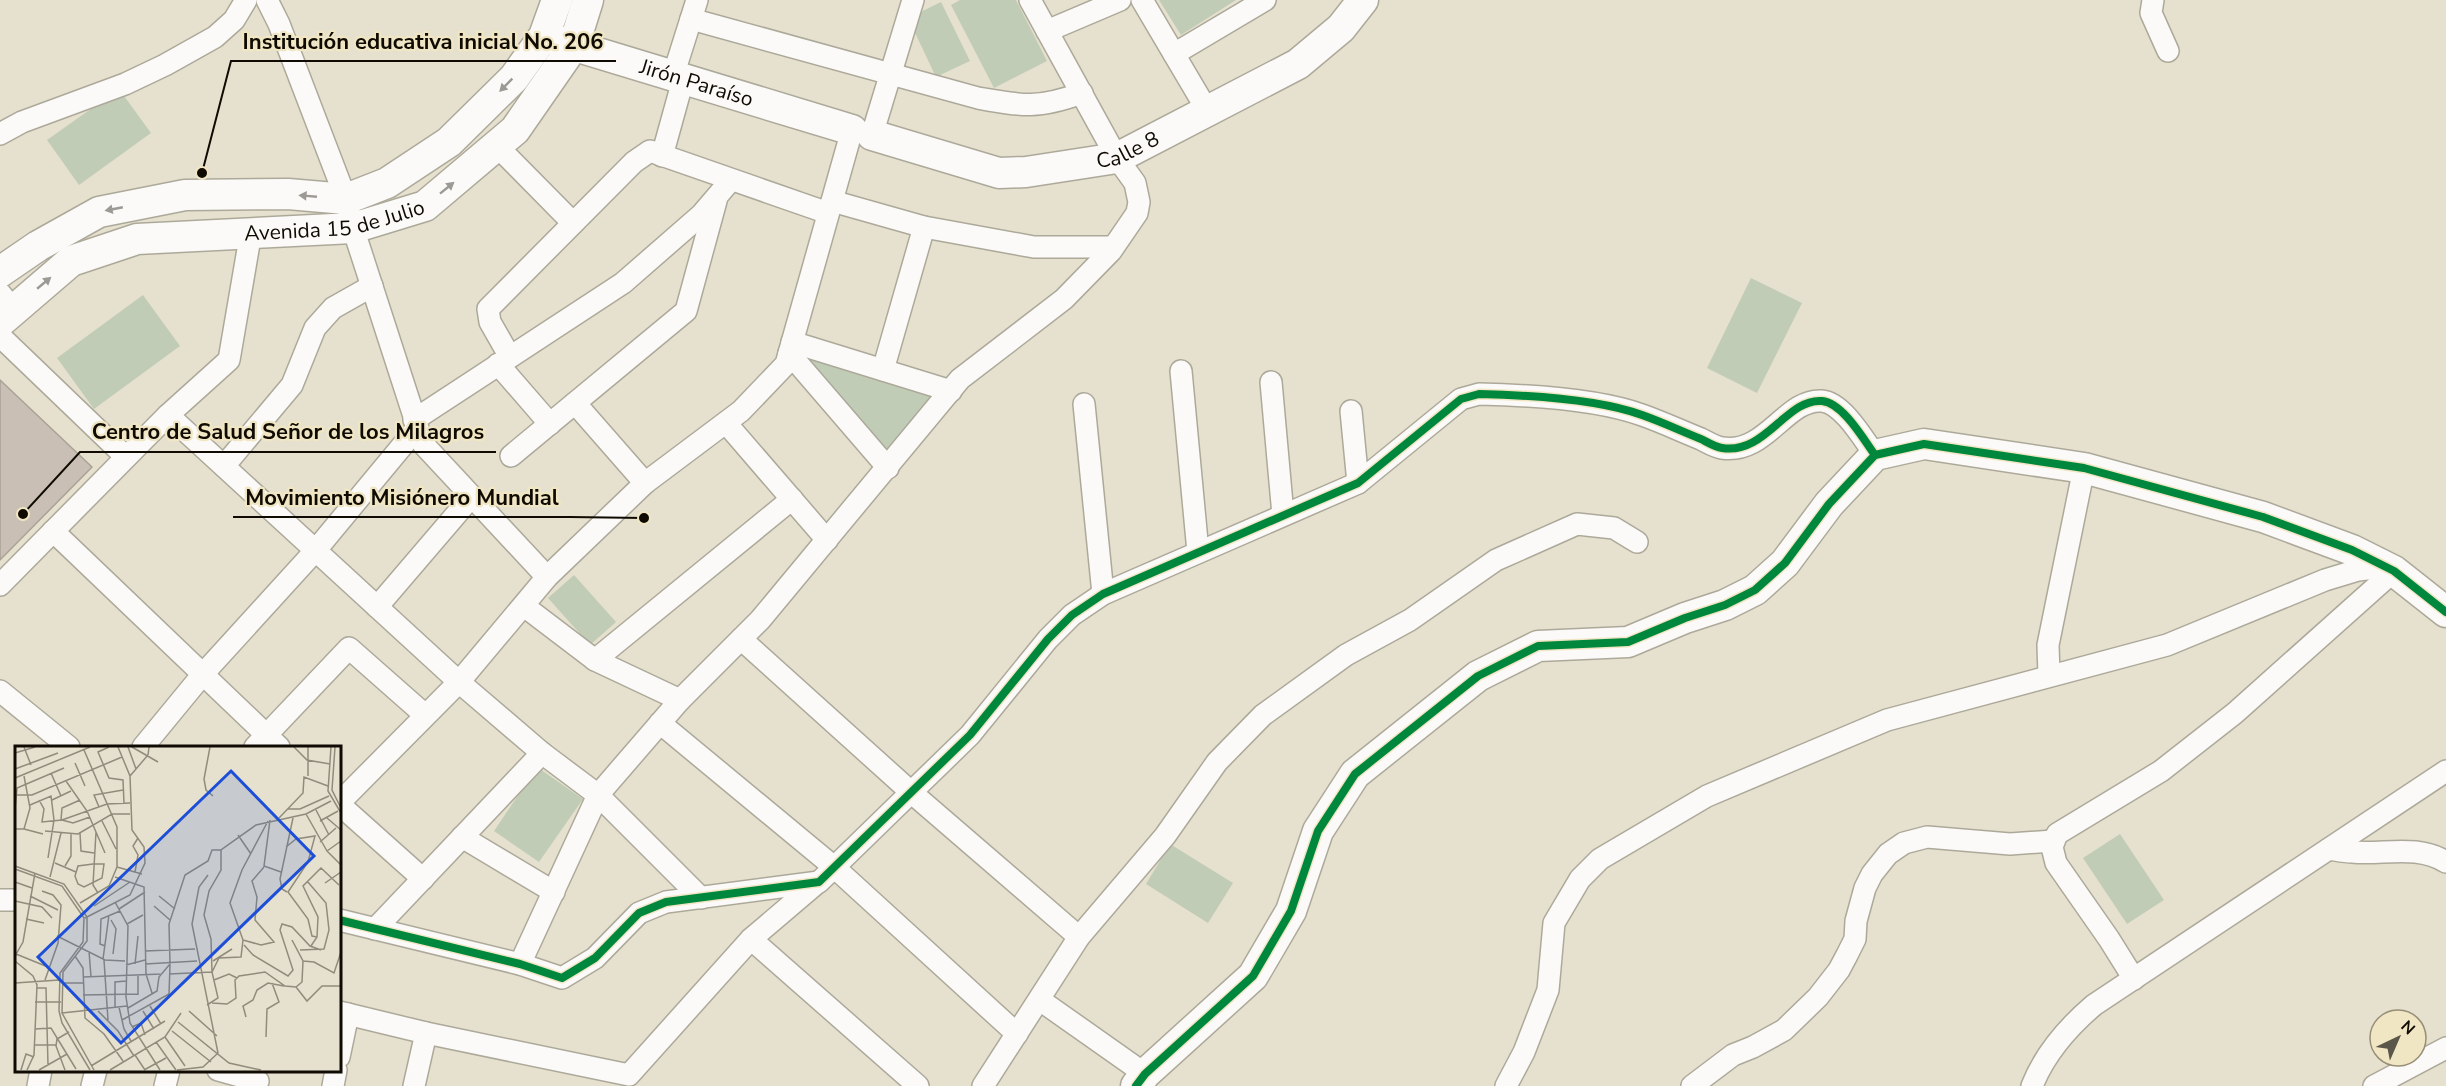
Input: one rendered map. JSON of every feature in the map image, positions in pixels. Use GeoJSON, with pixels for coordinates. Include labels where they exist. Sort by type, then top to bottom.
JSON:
{"type":"FeatureCollection","features":[{"type":"Feature","properties":{"kind":"street"},"geometry":{"type":"LineString","coordinates":[[1,131],[125,84],[165,65],[215,37],[234,20],[246,0]]}},
{"type":"Feature","properties":{"kind":"street"},"geometry":{"type":"LineString","coordinates":[[267,0],[279,24],[346,199],[353,228],[423,444],[547,577]]}},
{"type":"Feature","properties":{"kind":"street","name":"Avenida 15 de Julio"},"geometry":{"type":"LineString","coordinates":[[0,272],[38,246],[99,212],[185,195],[288,194],[346,199],[387,183],[449,142],[514,78],[544,36],[557,0]]}},
{"type":"Feature","properties":{"kind":"street","name":"Avenida 15 de Julio"},"geometry":{"type":"LineString","coordinates":[[4,308],[71,261],[137,239],[353,228],[425,206],[515,130],[574,45],[588,0]]}},
{"type":"Feature","properties":{"kind":"street"},"geometry":{"type":"LineString","coordinates":[[340,803],[459,682],[547,577],[645,483],[741,411],[786,364],[830,207],[862,132],[891,73],[913,0]]}},
{"type":"Feature","properties":{"kind":"street"},"geometry":{"type":"LineString","coordinates":[[520,964],[598,795],[680,700],[760,620],[960,380],[1064,298],[1113,247],[1137,213],[1135,183],[1117,158],[1030,0]]}},
{"type":"Feature","properties":{"kind":"street"},"geometry":{"type":"LineString","coordinates":[[1047,31],[1120,0]]}},
{"type":"Feature","properties":{"kind":"street"},"geometry":{"type":"LineString","coordinates":[[1142,0],[1208,110]]}},
{"type":"Feature","properties":{"kind":"street"},"geometry":{"type":"LineString","coordinates":[[1174,54],[1265,0]]}},
{"type":"Feature","properties":{"kind":"street","name":"Calle 8"},"geometry":{"type":"LineString","coordinates":[[862,132],[999,173],[1026,172],[1117,158],[1298,64],[1341,28],[1363,0]]}},
{"type":"Feature","properties":{"kind":"street"},"geometry":{"type":"LineString","coordinates":[[2153,0],[2151,13],[2168,51]]}},
{"type":"Feature","properties":{"kind":"street"},"geometry":{"type":"LineString","coordinates":[[662,156],[694,9],[891,73],[978,98],[1026,106],[1055,103],[1082,93]]}},
{"type":"Feature","properties":{"kind":"street","name":"Jirón Paraíso"},"geometry":{"type":"LineString","coordinates":[[544,36],[862,132]]}},
{"type":"Feature","properties":{"kind":"street"},"geometry":{"type":"LineString","coordinates":[[497,146],[573,223]]}},
{"type":"Feature","properties":{"kind":"street"},"geometry":{"type":"LineString","coordinates":[[550,424],[504,361],[490,322],[488,309],[634,162],[650,151],[731,180],[830,207],[924,227],[1034,248],[1113,247]]}},
{"type":"Feature","properties":{"kind":"street"},"geometry":{"type":"LineString","coordinates":[[144,746],[203,674],[315,550],[415,424],[504,361],[623,284],[701,215],[731,180]]}},
{"type":"Feature","properties":{"kind":"street"},"geometry":{"type":"LineString","coordinates":[[511,456],[686,311],[717,197]]}},
{"type":"Feature","properties":{"kind":"street"},"geometry":{"type":"LineString","coordinates":[[883,370],[924,227]]}},
{"type":"Feature","properties":{"kind":"street"},"geometry":{"type":"LineString","coordinates":[[0,585],[168,415],[229,360],[251,232]]}},
{"type":"Feature","properties":{"kind":"street"},"geometry":{"type":"LineString","coordinates":[[224,466],[292,385],[315,328],[333,308],[372,286]]}},
{"type":"Feature","properties":{"kind":"street"},"geometry":{"type":"LineString","coordinates":[[0,336],[126,458]]}},
{"type":"Feature","properties":{"kind":"street"},"geometry":{"type":"LineString","coordinates":[[791,348],[883,370],[951,390]]}},
{"type":"Feature","properties":{"kind":"street"},"geometry":{"type":"LineString","coordinates":[[791,348],[888,468]]}},
{"type":"Feature","properties":{"kind":"street"},"geometry":{"type":"LineString","coordinates":[[1181,371],[1198,552]]}},
{"type":"Feature","properties":{"kind":"street"},"geometry":{"type":"LineString","coordinates":[[1271,382],[1283,515]]}},
{"type":"Feature","properties":{"kind":"street"},"geometry":{"type":"LineString","coordinates":[[340,1048],[344,1013],[426,1033],[629,1075],[751,939],[819,882],[970,735],[1048,639],[1072,615],[1103,594],[1358,483],[1461,399],[1479,394],[1601,405],[1640,414],[1721,448],[1745,447],[1770,432],[1789,414],[1806,405],[1822,401],[1841,410],[1875,455]]}},
{"type":"Feature","properties":{"kind":"street"},"geometry":{"type":"LineString","coordinates":[[575,403],[645,483]]}},
{"type":"Feature","properties":{"kind":"street"},"geometry":{"type":"LineString","coordinates":[[1084,404],[1103,594]]}},
{"type":"Feature","properties":{"kind":"street"},"geometry":{"type":"LineString","coordinates":[[1351,411],[1358,483]]}},
{"type":"Feature","properties":{"kind":"street"},"geometry":{"type":"LineString","coordinates":[[168,415],[459,682],[542,753],[598,795],[702,898]]}},
{"type":"Feature","properties":{"kind":"street"},"geometry":{"type":"LineString","coordinates":[[726,423],[827,540]]}},
{"type":"Feature","properties":{"kind":"street"},"geometry":{"type":"LineString","coordinates":[[1040,1000],[1140,1080],[1253,976],[1291,911],[1318,831],[1355,774],[1478,676],[1538,646],[1628,642],[1685,618],[1725,605],[1755,590],[1785,563],[1828,504],[1875,455],[1924,444],[2084,468],[2263,517],[2352,550],[2389,569],[2446,612]]}},
{"type":"Feature","properties":{"kind":"street"},"geometry":{"type":"LineString","coordinates":[[2049,675],[2048,645],[2084,468]]}},
{"type":"Feature","properties":{"kind":"street"},"geometry":{"type":"LineString","coordinates":[[377,607],[471,496]]}},
{"type":"Feature","properties":{"kind":"street"},"geometry":{"type":"LineString","coordinates":[[595,660],[792,499]]}},
{"type":"Feature","properties":{"kind":"street"},"geometry":{"type":"LineString","coordinates":[[983,1086],[1079,937],[1165,836],[1217,762],[1263,715],[1346,655],[1410,620],[1496,560],[1577,524],[1614,528],[1637,542]]}},
{"type":"Feature","properties":{"kind":"street"},"geometry":{"type":"LineString","coordinates":[[53,531],[203,674],[267,743],[349,648],[426,715]]}},
{"type":"Feature","properties":{"kind":"street"},"geometry":{"type":"LineString","coordinates":[[1506,1086],[1524,1052],[1548,990],[1554,923],[1580,879],[1600,859],[1707,796],[1887,720],[2168,645],[2325,580],[2358,570],[2389,569]]}},
{"type":"Feature","properties":{"kind":"street"},"geometry":{"type":"LineString","coordinates":[[2134,979],[2056,863],[2052,852],[2053,841],[2057,834],[2073,822],[2161,771],[2216,728],[2389,569]]}},
{"type":"Feature","properties":{"kind":"street"},"geometry":{"type":"LineString","coordinates":[[524,606],[595,660],[680,700]]}},
{"type":"Feature","properties":{"kind":"street"},"geometry":{"type":"LineString","coordinates":[[741,639],[912,793],[1079,937]]}},
{"type":"Feature","properties":{"kind":"street"},"geometry":{"type":"LineString","coordinates":[[0,691],[59,743]]}},
{"type":"Feature","properties":{"kind":"street"},"geometry":{"type":"LineString","coordinates":[[660,723],[834,867],[1017,1034]]}},
{"type":"Feature","properties":{"kind":"street"},"geometry":{"type":"LineString","coordinates":[[375,929],[542,753]]}},
{"type":"Feature","properties":{"kind":"street"},"geometry":{"type":"LineString","coordinates":[[2032,1086],[2049,1052],[2077,1020],[2134,979],[2446,771]]}},
{"type":"Feature","properties":{"kind":"street"},"geometry":{"type":"LineString","coordinates":[[340,805],[423,879]]}},
{"type":"Feature","properties":{"kind":"street"},"geometry":{"type":"LineString","coordinates":[[462,837],[554,892]]}},
{"type":"Feature","properties":{"kind":"street"},"geometry":{"type":"LineString","coordinates":[[1692,1086],[1733,1054],[1753,1047],[1784,1030],[1818,997],[1847,955],[1855,939],[1856,921],[1865,888],[1872,874],[1888,854],[1904,843],[1927,837],[2010,844],[2053,841]]}},
{"type":"Feature","properties":{"kind":"street"},"geometry":{"type":"LineString","coordinates":[[2329,849],[2353,852],[2408,850],[2446,862]]}},
{"type":"Feature","properties":{"kind":"street"},"geometry":{"type":"LineString","coordinates":[[340,920],[520,964],[562,978],[595,958],[639,914],[666,902],[819,882]]}},
{"type":"Feature","properties":{"kind":"street"},"geometry":{"type":"LineString","coordinates":[[751,939],[918,1086]]}},
{"type":"Feature","properties":{"kind":"street"},"geometry":{"type":"LineString","coordinates":[[414,1086],[426,1033]]}},
{"type":"Feature","properties":{"kind":"street"},"geometry":{"type":"LineString","coordinates":[[2374,1086],[2446,1048]]}},
{"type":"Feature","properties":{"kind":"street"},"geometry":{"type":"LineString","coordinates":[[38,1086],[41,1071]]}},
{"type":"Feature","properties":{"kind":"street"},"geometry":{"type":"LineString","coordinates":[[92,1086],[96,1071]]}},
{"type":"Feature","properties":{"kind":"street"},"geometry":{"type":"LineString","coordinates":[[165,1086],[169,1071]]}},
{"type":"Feature","properties":{"kind":"street"},"geometry":{"type":"LineString","coordinates":[[222,1071],[258,1081],[256,1086]]}},
{"type":"Feature","properties":{"kind":"street"},"geometry":{"type":"LineString","coordinates":[[333,1086],[336,1071]]}},
{"type":"Feature","properties":{"kind":"green space"},"geometry":{"type":"Polygon","coordinates":[[[960,0],[1016,0],[1047,61],[994,88],[951,5],[960,0]]]}},
{"type":"Feature","properties":{"kind":"green space"},"geometry":{"type":"Polygon","coordinates":[[[1159,0],[1236,0],[1181,35],[1159,0]]]}},
{"type":"Feature","properties":{"kind":"green space"},"geometry":{"type":"Polygon","coordinates":[[[941,2],[970,61],[936,77],[908,18],[941,2]]]}},
{"type":"Feature","properties":{"kind":"green space"},"geometry":{"type":"Polygon","coordinates":[[[119,89],[151,133],[79,185],[47,140],[119,89]]]}},
{"type":"Feature","properties":{"kind":"green space"},"geometry":{"type":"Polygon","coordinates":[[[1751,278],[1802,303],[1757,393],[1707,368],[1751,278]]]}},
{"type":"Feature","properties":{"kind":"green space"},"geometry":{"type":"Polygon","coordinates":[[[143,295],[180,346],[94,409],[57,358],[143,295]]]}},
{"type":"Feature","properties":{"kind":"green space"},"geometry":{"type":"Polygon","coordinates":[[[813,355],[930,394],[933,399],[888,451],[881,448],[810,366],[813,355]]]}},
{"type":"Feature","properties":{"kind":"green space"},"geometry":{"type":"Polygon","coordinates":[[[574,575],[616,622],[590,645],[548,598],[574,575]]]}},
{"type":"Feature","properties":{"kind":"green space"},"geometry":{"type":"Polygon","coordinates":[[[537,767],[583,799],[539,862],[494,831],[537,767]]]}},
{"type":"Feature","properties":{"kind":"green space"},"geometry":{"type":"Polygon","coordinates":[[[2120,834],[2164,900],[2127,924],[2083,858],[2120,834]]]}},
{"type":"Feature","properties":{"kind":"green space"},"geometry":{"type":"Polygon","coordinates":[[[1170,844],[1233,883],[1208,923],[1146,884],[1170,844]]]}},
{"type":"Feature","properties":{"kind":"building"},"geometry":{"type":"Polygon","coordinates":[[[0,380],[92,467],[0,560],[0,380]]]}},
{"type":"Feature","properties":{"kind":"cycle path"},"geometry":{"type":"LineString","coordinates":[[340,920],[520,964],[562,978],[595,958],[639,913],[666,902],[819,882],[970,735],[1048,639],[1072,615],[1103,594],[1358,483],[1461,399],[1479,394],[1539,397],[1604,405],[1649,418],[1722,448],[1737,448],[1751,443],[1797,408],[1809,402],[1822,401],[1830,403],[1845,415],[1875,455]]}},
{"type":"Feature","properties":{"kind":"cycle path"},"geometry":{"type":"LineString","coordinates":[[1136,1086],[1145,1074],[1253,976],[1291,911],[1318,831],[1355,774],[1478,676],[1538,646],[1628,642],[1685,618],[1725,605],[1755,590],[1785,563],[1829,504],[1875,455],[1924,444],[2084,468],[2263,517],[2352,550],[2394,571],[2446,612]]}},
{"type":"Feature","properties":{"kind":"place","name":"Institución educativa inicial No. 206"},"geometry":{"type":"Point","coordinates":[202,173]}},
{"type":"Feature","properties":{"kind":"place","name":"Centro de Salud Señor de los Milagros"},"geometry":{"type":"Point","coordinates":[23,514]}},
{"type":"Feature","properties":{"kind":"place","name":"Movimiento Misiónero Mundial"},"geometry":{"type":"Point","coordinates":[644,518]}}]}
